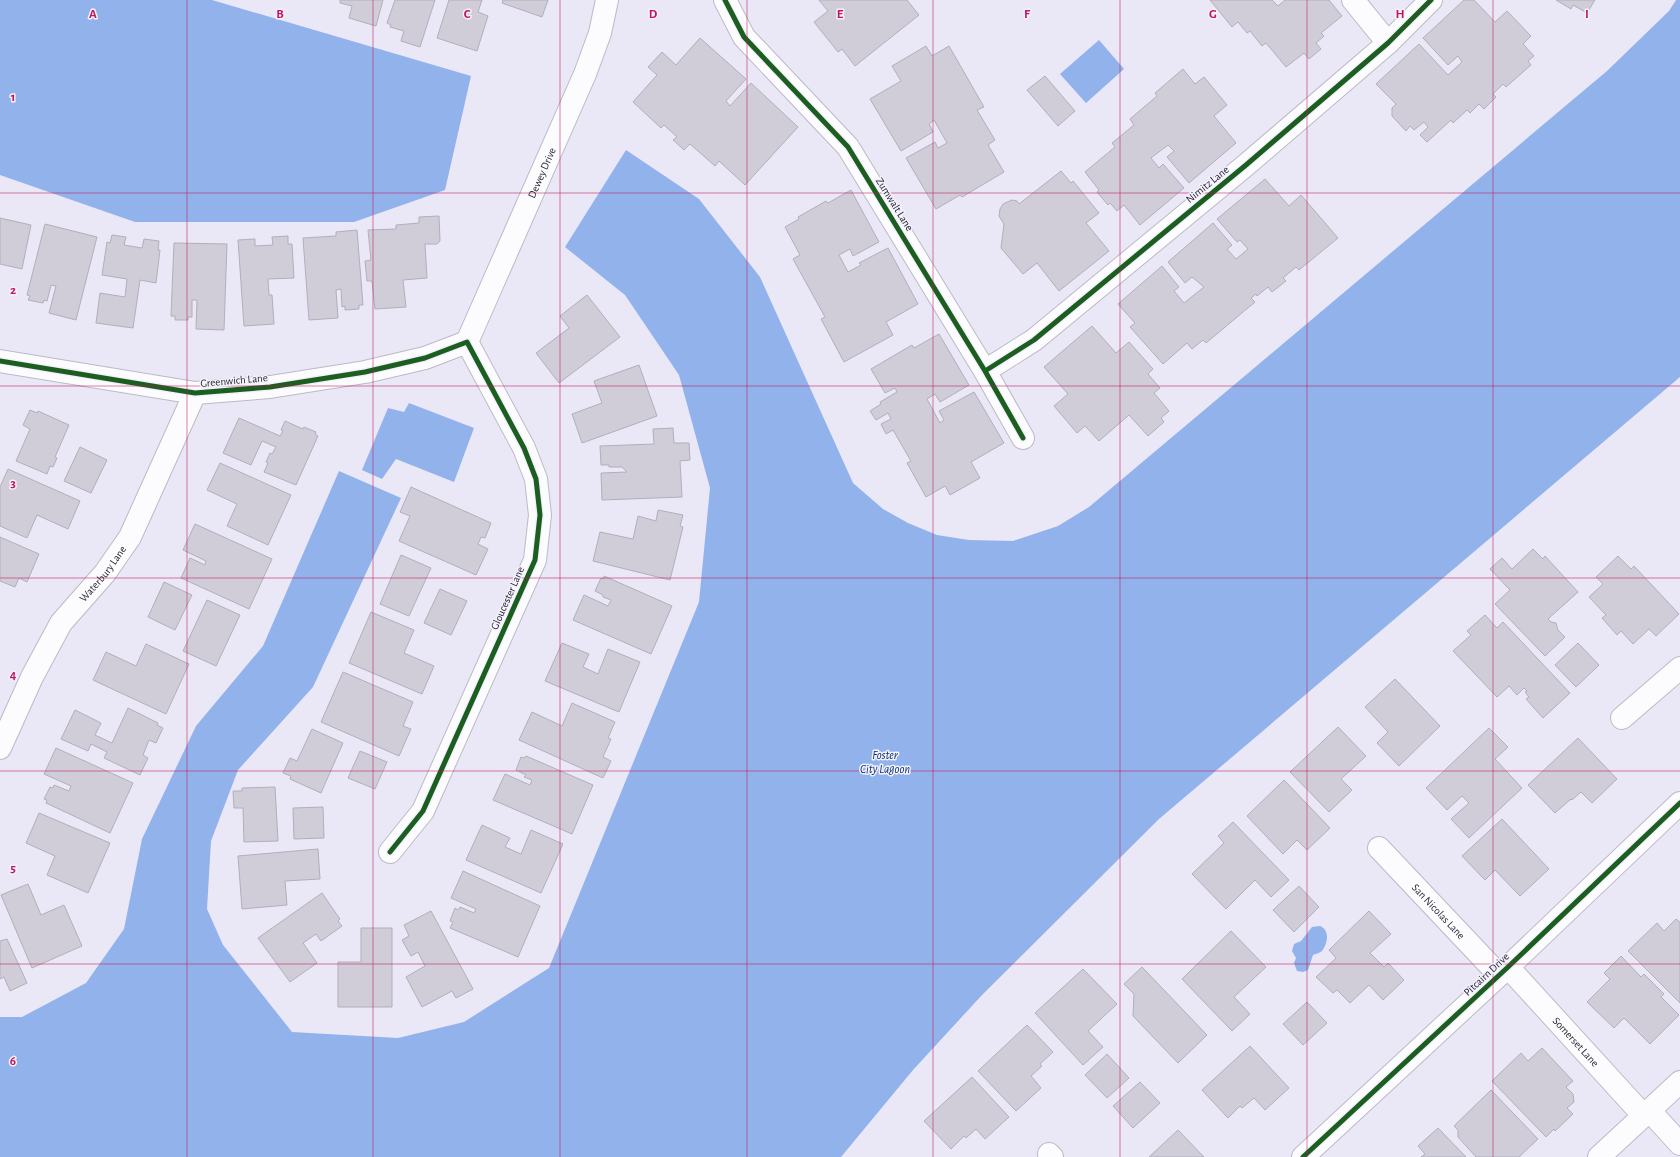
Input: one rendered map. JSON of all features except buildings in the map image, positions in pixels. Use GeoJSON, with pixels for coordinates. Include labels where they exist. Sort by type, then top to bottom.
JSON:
{"type":"FeatureCollection","features":[{"type":"Feature","properties":{"kind":"street","name":"Dewey Drive"},"geometry":{"type":"LineString","coordinates":[[467,342],[585,74],[600,33],[607,0]]}},
{"type":"Feature","properties":{"kind":"street","name":"Zumwalt Lane"},"geometry":{"type":"LineString","coordinates":[[725,0],[744,37],[848,147],[986,371],[1023,438]]}},
{"type":"Feature","properties":{"kind":"street"},"geometry":{"type":"LineString","coordinates":[[1354,0],[1388,43]]}},
{"type":"Feature","properties":{"kind":"street","name":"Nimitz Lane"},"geometry":{"type":"LineString","coordinates":[[986,371],[1034,340],[1246,165],[1388,43],[1431,0]]}},
{"type":"Feature","properties":{"kind":"street","name":"Greenwich Lane"},"geometry":{"type":"LineString","coordinates":[[0,361],[195,393],[270,387],[365,372],[425,358],[467,342]]}},
{"type":"Feature","properties":{"kind":"street","name":"Gloucester Lane"},"geometry":{"type":"LineString","coordinates":[[390,852],[423,811],[535,560],[540,515],[536,479],[524,448],[467,342]]}},
{"type":"Feature","properties":{"kind":"street","name":"Waterbury Lane"},"geometry":{"type":"LineString","coordinates":[[0,748],[32,676],[61,623],[105,573],[130,537],[195,393]]}},
{"type":"Feature","properties":{"kind":"street"},"geometry":{"type":"LineString","coordinates":[[1622,718],[1680,668]]}},
{"type":"Feature","properties":{"kind":"street","name":"Pitcairn Drive"},"geometry":{"type":"LineString","coordinates":[[1303,1157],[1504,971],[1680,804]]}},
{"type":"Feature","properties":{"kind":"street","name":"San Nicolas Lane"},"geometry":{"type":"LineString","coordinates":[[1379,848],[1504,971]]}},
{"type":"Feature","properties":{"kind":"street","name":"Somerset Lane"},"geometry":{"type":"LineString","coordinates":[[1504,971],[1646,1113],[1680,1144]]}},
{"type":"Feature","properties":{"kind":"street"},"geometry":{"type":"LineString","coordinates":[[1599,1157],[1680,1082]]}},
{"type":"Feature","properties":{"kind":"water"},"geometry":{"type":"Polygon","coordinates":[[[0,0],[212,0],[471,76],[445,190],[354,222],[135,222],[0,175],[0,0]]]}},
{"type":"Feature","properties":{"kind":"water","name":"Foster City Lagoon"},"geometry":{"type":"Polygon","coordinates":[[[1676,0],[1680,0],[1680,377],[1159,819],[982,995],[913,1070],[841,1157],[0,1157],[0,1017],[22,1017],[86,983],[124,929],[142,839],[196,726],[263,646],[339,471],[401,498],[313,687],[238,770],[211,841],[207,909],[223,945],[292,1032],[398,1038],[464,1022],[549,968],[699,602],[710,488],[679,375],[625,295],[565,247],[626,150],[699,199],[760,277],[853,483],[883,509],[908,523],[937,535],[969,540],[1013,541],[1058,526],[1089,507],[1607,71],[1669,11],[1676,0]]]}},
{"type":"Feature","properties":{"kind":"water"},"geometry":{"type":"Polygon","coordinates":[[[1099,40],[1124,69],[1086,103],[1060,74],[1099,40]]]}},
{"type":"Feature","properties":{"kind":"water"},"geometry":{"type":"Polygon","coordinates":[[[409,403],[474,428],[454,482],[396,459],[382,479],[362,470],[388,408],[404,412],[409,403]]]}},
{"type":"Feature","properties":{"kind":"water"},"geometry":{"type":"Polygon","coordinates":[[[1320,926],[1327,934],[1327,941],[1324,948],[1321,952],[1313,955],[1308,970],[1303,972],[1297,971],[1294,963],[1296,958],[1292,951],[1294,944],[1301,941],[1312,927],[1320,926]]]}},
{"type":"Feature","properties":{"kind":"cycle path"},"geometry":{"type":"LineString","coordinates":[[725,0],[744,37],[848,147],[985,371],[1023,438]]}},
{"type":"Feature","properties":{"kind":"cycle path"},"geometry":{"type":"LineString","coordinates":[[985,371],[1034,340],[1246,165],[1388,43],[1431,0]]}},
{"type":"Feature","properties":{"kind":"cycle path"},"geometry":{"type":"LineString","coordinates":[[0,361],[195,393],[270,387],[365,372],[425,358],[467,342],[524,448],[536,479],[540,515],[535,560],[423,811],[390,852]]}},
{"type":"Feature","properties":{"kind":"cycle path"},"geometry":{"type":"LineString","coordinates":[[1303,1157],[1508,967],[1680,803]]}}]}
